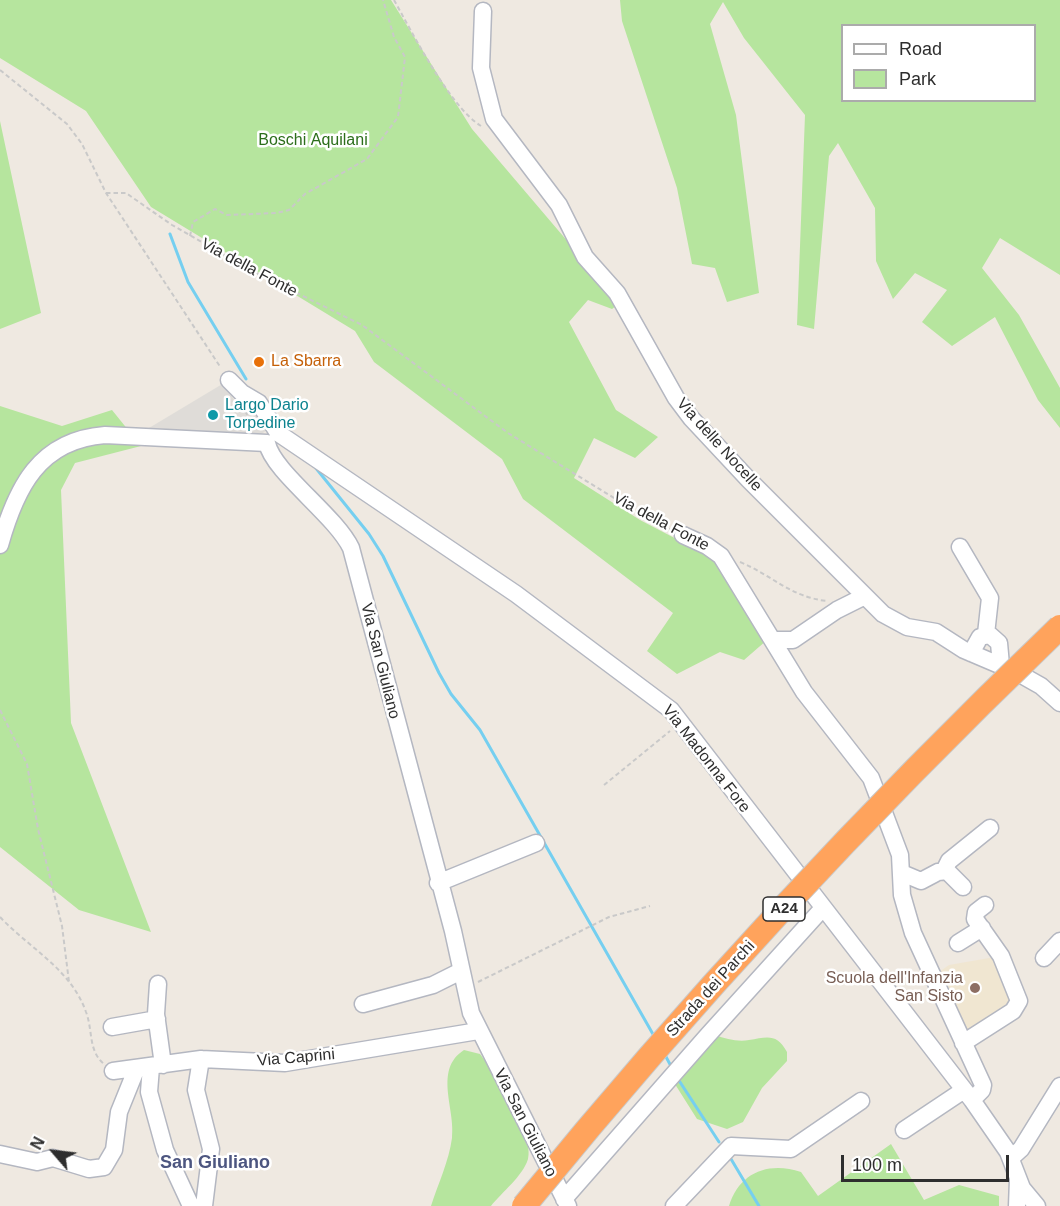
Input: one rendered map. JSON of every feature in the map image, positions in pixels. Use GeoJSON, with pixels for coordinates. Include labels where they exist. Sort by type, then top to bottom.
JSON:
{"type":"FeatureCollection","features":[{"type":"Feature","properties":{"kind":"highway","name":"Strada dei Parchi"},"geometry":{"type":"LineString","coordinates":[[524,1206],[632,1078],[771,922],[951,734],[1060,627]]}},
{"type":"Feature","properties":{"kind":"highway","name":"Strada dei Parchi"},"geometry":{"type":"LineString","coordinates":[[558,1204],[659,1069],[779,935],[945,761],[1060,648]]}},
{"type":"Feature","properties":{"kind":"street","name":"Via delle Nocelle"},"geometry":{"type":"LineString","coordinates":[[483,11],[482,78],[498,127],[556,201],[585,257],[617,293],[683,408],[858,600],[900,624],[936,632],[970,653],[1001,665],[1035,683],[1060,703]]}},
{"type":"Feature","properties":{"kind":"street","name":"Via San Giuliano"},"geometry":{"type":"LineString","coordinates":[[229,380],[242,393],[259,403],[283,468],[338,528],[351,548],[438,883],[453,932],[464,988],[478,1031],[558,1204]]}},
{"type":"Feature","properties":{"kind":"street"},"geometry":{"type":"LineString","coordinates":[[0,545],[12,506],[28,476],[46,457],[80,439],[105,435],[273,438]]}},
{"type":"Feature","properties":{"kind":"street","name":"Via Madonna Fore"},"geometry":{"type":"LineString","coordinates":[[273,438],[529,603],[598,658],[664,703],[968,1095],[1011,1158],[1024,1191],[1036,1206]]}},
{"type":"Feature","properties":{"kind":"street","name":"Via della Fonte"},"geometry":{"type":"LineString","coordinates":[[683,535],[712,549],[723,560],[804,692],[871,778],[894,837],[902,873],[902,895],[913,933],[983,1086],[968,1095]]}},
{"type":"Feature","properties":{"kind":"street"},"geometry":{"type":"LineString","coordinates":[[960,547],[990,598],[986,634]]}},
{"type":"Feature","properties":{"kind":"street"},"geometry":{"type":"LineString","coordinates":[[774,640],[793,640],[837,610],[858,600]]}},
{"type":"Feature","properties":{"kind":"street"},"geometry":{"type":"LineString","coordinates":[[970,653],[980,637],[986,634],[994,636],[999,643],[1001,665]]}},
{"type":"Feature","properties":{"kind":"street"},"geometry":{"type":"LineString","coordinates":[[902,873],[921,881],[944,871],[949,861],[990,828]]}},
{"type":"Feature","properties":{"kind":"street"},"geometry":{"type":"LineString","coordinates":[[438,883],[536,843]]}},
{"type":"Feature","properties":{"kind":"street"},"geometry":{"type":"LineString","coordinates":[[944,871],[953,875],[963,887]]}},
{"type":"Feature","properties":{"kind":"street"},"geometry":{"type":"LineString","coordinates":[[963,1043],[1013,1011],[1019,1001],[1001,956],[975,914],[985,905]]}},
{"type":"Feature","properties":{"kind":"street"},"geometry":{"type":"LineString","coordinates":[[558,1204],[822,909]]}},
{"type":"Feature","properties":{"kind":"street"},"geometry":{"type":"LineString","coordinates":[[958,943],[982,928]]}},
{"type":"Feature","properties":{"kind":"street"},"geometry":{"type":"LineString","coordinates":[[1044,958],[1060,941]]}},
{"type":"Feature","properties":{"kind":"street"},"geometry":{"type":"LineString","coordinates":[[363,1004],[433,985],[461,972]]}},
{"type":"Feature","properties":{"kind":"street"},"geometry":{"type":"LineString","coordinates":[[159,984],[149,1092],[165,1150],[197,1204]]}},
{"type":"Feature","properties":{"kind":"street"},"geometry":{"type":"LineString","coordinates":[[112,1027],[157,1019]]}},
{"type":"Feature","properties":{"kind":"street","name":"Via Caprini"},"geometry":{"type":"LineString","coordinates":[[113,1071],[201,1059],[285,1063],[478,1031]]}},
{"type":"Feature","properties":{"kind":"street"},"geometry":{"type":"LineString","coordinates":[[197,1204],[206,1182],[211,1149],[196,1090],[201,1059]]}},
{"type":"Feature","properties":{"kind":"street"},"geometry":{"type":"LineString","coordinates":[[0,1154],[38,1162],[52,1158],[89,1169],[104,1167],[114,1150],[119,1112],[150,1067]]}},
{"type":"Feature","properties":{"kind":"street"},"geometry":{"type":"LineString","coordinates":[[1011,1158],[1021,1149],[1060,1086]]}},
{"type":"Feature","properties":{"kind":"street"},"geometry":{"type":"LineString","coordinates":[[904,1130],[968,1095]]}},
{"type":"Feature","properties":{"kind":"street"},"geometry":{"type":"LineString","coordinates":[[674,1206],[731,1146],[791,1149],[861,1101]]}},
{"type":"Feature","properties":{"kind":"street","name":"Via Madonna Fore"},"geometry":{"type":"LineString","coordinates":[[1017,1206],[1018,1176]]}},
{"type":"Feature","properties":{"kind":"street"},"geometry":{"type":"LineString","coordinates":[[1023,1206],[1036,1206]]}},
{"type":"Feature","properties":{"kind":"path"},"geometry":{"type":"LineString","coordinates":[[190,236],[193,222],[215,209],[227,215],[277,213],[289,210],[305,194],[367,159],[398,117],[405,57],[394,37],[383,0]]}},
{"type":"Feature","properties":{"kind":"path"},"geometry":{"type":"LineString","coordinates":[[394,0],[417,42],[468,118],[482,126],[483,121]]}},
{"type":"Feature","properties":{"kind":"path"},"geometry":{"type":"LineString","coordinates":[[0,70],[67,124],[82,144],[106,193],[229,380]]}},
{"type":"Feature","properties":{"kind":"path","name":"Via della Fonte"},"geometry":{"type":"LineString","coordinates":[[106,193],[126,193],[190,236],[254,272],[362,326],[508,433],[643,516],[683,535]]}},
{"type":"Feature","properties":{"kind":"path"},"geometry":{"type":"LineString","coordinates":[[244,410],[273,438]]}},
{"type":"Feature","properties":{"kind":"path"},"geometry":{"type":"LineString","coordinates":[[723,560],[754,568],[773,582],[801,595],[858,600]]}},
{"type":"Feature","properties":{"kind":"path"},"geometry":{"type":"LineString","coordinates":[[0,710],[27,764],[38,829],[58,903],[69,982]]}},
{"type":"Feature","properties":{"kind":"path"},"geometry":{"type":"LineString","coordinates":[[603,785],[681,722]]}},
{"type":"Feature","properties":{"kind":"path"},"geometry":{"type":"LineString","coordinates":[[464,988],[615,915],[651,906]]}},
{"type":"Feature","properties":{"kind":"path"},"geometry":{"type":"LineString","coordinates":[[0,917],[22,940],[52,961],[69,982],[86,1013],[95,1056],[113,1071]]}},
{"type":"Feature","properties":{"kind":"shaded area","name":"Largo Dario Torpedine"},"geometry":{"type":"Polygon","coordinates":[[[224,383],[234,400],[249,403],[267,430],[260,435],[149,428],[224,383]]]}},
{"type":"Feature","properties":{"kind":"shaded area","name":"Scuola dell'Infanzia San Sisto"},"geometry":{"type":"Polygon","coordinates":[[[995,957],[1015,1002],[963,1037],[936,974],[949,965],[995,957]]]}},
{"type":"Feature","properties":{"kind":"green space","name":"Boschi Aquilani"},"geometry":{"type":"Polygon","coordinates":[[[0,0],[391,0],[472,129],[620,303],[612,309],[588,300],[569,322],[616,410],[658,437],[635,458],[594,438],[574,478],[640,520],[711,557],[767,640],[744,660],[720,652],[677,674],[647,651],[673,613],[523,499],[502,459],[374,362],[355,331],[151,207],[86,111],[0,58],[0,0]]]}},
{"type":"Feature","properties":{"kind":"green space"},"geometry":{"type":"Polygon","coordinates":[[[620,0],[1060,0],[1060,275],[1000,238],[982,268],[1019,315],[1060,388],[1060,428],[1038,400],[995,317],[952,346],[922,322],[947,290],[915,273],[893,299],[876,261],[875,208],[838,143],[829,156],[814,329],[797,325],[805,115],[744,38],[723,2],[710,24],[736,115],[759,293],[727,302],[715,268],[692,264],[677,188],[622,21],[620,0]]]}},
{"type":"Feature","properties":{"kind":"green space"},"geometry":{"type":"Polygon","coordinates":[[[0,121],[41,313],[0,329],[0,121]]]}},
{"type":"Feature","properties":{"kind":"green space"},"geometry":{"type":"Polygon","coordinates":[[[0,406],[62,426],[112,410],[141,446],[75,463],[61,490],[71,723],[151,932],[79,910],[0,847],[0,406]]]}},
{"type":"Feature","properties":{"kind":"green space"},"geometry":{"type":"Polygon","coordinates":[[[715,1035],[741,1041],[771,1038],[779,1042],[787,1052],[787,1061],[762,1088],[743,1122],[727,1129],[697,1119],[673,1081],[715,1035]]]}},
{"type":"Feature","properties":{"kind":"green space"},"geometry":{"type":"Polygon","coordinates":[[[464,1050],[480,1054],[486,1062],[521,1124],[529,1150],[528,1159],[517,1178],[491,1206],[431,1206],[451,1147],[452,1127],[448,1091],[450,1068],[455,1058],[464,1050]]]}},
{"type":"Feature","properties":{"kind":"green space"},"geometry":{"type":"Polygon","coordinates":[[[891,1144],[924,1200],[959,1185],[999,1196],[999,1206],[729,1206],[740,1185],[747,1178],[766,1169],[789,1169],[801,1172],[818,1196],[891,1144]]]}},
{"type":"Feature","properties":{"kind":"waterway"},"geometry":{"type":"LineString","coordinates":[[170,234],[188,282],[246,379]]}},
{"type":"Feature","properties":{"kind":"waterway"},"geometry":{"type":"LineString","coordinates":[[315,467],[369,534],[383,556],[439,673],[451,694],[480,730],[654,1036]]}},
{"type":"Feature","properties":{"kind":"waterway"},"geometry":{"type":"LineString","coordinates":[[665,1055],[672,1068]]}},
{"type":"Feature","properties":{"kind":"waterway"},"geometry":{"type":"LineString","coordinates":[[678,1079],[719,1142]]}},
{"type":"Feature","properties":{"kind":"waterway"},"geometry":{"type":"LineString","coordinates":[[731,1159],[759,1206]]}},
{"type":"Feature","properties":{"kind":"place","name":"La Sbarra"},"geometry":{"type":"Point","coordinates":[259,362]}},
{"type":"Feature","properties":{"kind":"place","name":"Largo Dario Torpedine"},"geometry":{"type":"Point","coordinates":[213,415]}},
{"type":"Feature","properties":{"kind":"place","name":"Scuola dell'Infanzia San Sisto"},"geometry":{"type":"Point","coordinates":[975,988]}},
{"type":"Feature","properties":{"kind":"district","name":"San Giuliano"},"geometry":{"type":"Point","coordinates":[215,1163]}}]}
